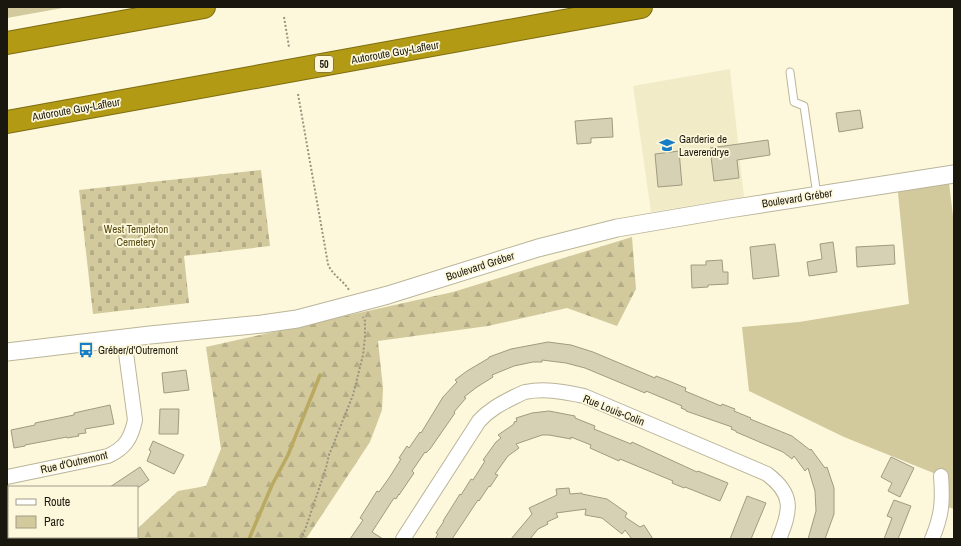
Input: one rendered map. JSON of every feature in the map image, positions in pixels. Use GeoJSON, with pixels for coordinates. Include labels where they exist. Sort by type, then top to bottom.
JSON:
{"type":"FeatureCollection","features":[{"type":"Feature","properties":{"kind":"highway"},"geometry":{"type":"LineString","coordinates":[[7,42],[204,7]]}},
{"type":"Feature","properties":{"kind":"highway","name":"Autoroute Guy-Lafleur"},"geometry":{"type":"LineString","coordinates":[[7,122],[641,7]]}},
{"type":"Feature","properties":{"kind":"street","name":"Boulevard Gréber"},"geometry":{"type":"LineString","coordinates":[[7,352],[297,319],[388,295],[538,248],[589,235],[646,223],[954,174]]}},
{"type":"Feature","properties":{"kind":"street","name":"Rue d'Outremont"},"geometry":{"type":"LineString","coordinates":[[7,477],[108,456],[117,452],[124,446],[133,430],[135,420],[124,338]]}},
{"type":"Feature","properties":{"kind":"street","name":"Rue Louis-Colin"},"geometry":{"type":"LineString","coordinates":[[403,539],[479,421],[488,411],[524,392],[548,391],[584,396],[767,474],[784,490],[788,507],[786,524],[779,539]]}},
{"type":"Feature","properties":{"kind":"street"},"geometry":{"type":"LineString","coordinates":[[932,539],[942,505],[941,476]]}},
{"type":"Feature","properties":{"kind":"lane"},"geometry":{"type":"LineString","coordinates":[[790,72],[794,102],[804,106],[817,195]]}},
{"type":"Feature","properties":{"kind":"path"},"geometry":{"type":"LineString","coordinates":[[284,17],[289,47]]}},
{"type":"Feature","properties":{"kind":"path"},"geometry":{"type":"LineString","coordinates":[[298,94],[328,264],[332,272],[343,282],[349,291]]}},
{"type":"Feature","properties":{"kind":"path"},"geometry":{"type":"LineString","coordinates":[[300,539],[306,527],[332,448],[353,395],[363,356],[365,321],[363,316]]}},
{"type":"Feature","properties":{"kind":"shaded area"},"geometry":{"type":"Polygon","coordinates":[[[730,69],[744,197],[651,212],[633,86],[730,69]]]}},
{"type":"Feature","properties":{"kind":"green space"},"geometry":{"type":"Polygon","coordinates":[[[7,7],[68,7],[7,18],[7,7]]]}},
{"type":"Feature","properties":{"kind":"green space","name":"West Templeton Cemetery"},"geometry":{"type":"Polygon","coordinates":[[[261,170],[270,246],[184,256],[189,303],[93,314],[79,190],[261,170]]]}},
{"type":"Feature","properties":{"kind":"green space"},"geometry":{"type":"Polygon","coordinates":[[[948,175],[954,224],[954,509],[942,505],[941,476],[844,437],[749,391],[742,327],[799,322],[909,304],[897,183],[948,175]]]}},
{"type":"Feature","properties":{"kind":"green space"},"geometry":{"type":"Polygon","coordinates":[[[632,237],[636,289],[617,326],[567,308],[488,326],[378,341],[383,388],[382,410],[370,442],[306,539],[121,539],[138,538],[138,528],[178,491],[206,486],[221,449],[206,347],[453,292],[632,237]]]}},
{"type":"Feature","properties":{"kind":"building"},"geometry":{"type":"Polygon","coordinates":[[[860,110],[863,128],[839,132],[836,113],[860,110]]]}},
{"type":"Feature","properties":{"kind":"building"},"geometry":{"type":"Polygon","coordinates":[[[612,118],[613,137],[591,138],[591,143],[577,144],[575,121],[612,118]]]}},
{"type":"Feature","properties":{"kind":"building"},"geometry":{"type":"Polygon","coordinates":[[[768,140],[770,155],[737,160],[739,178],[714,181],[710,148],[768,140]]]}},
{"type":"Feature","properties":{"kind":"building"},"geometry":{"type":"Polygon","coordinates":[[[679,151],[682,185],[658,187],[655,154],[679,151]]]}},
{"type":"Feature","properties":{"kind":"building"},"geometry":{"type":"Polygon","coordinates":[[[833,242],[837,272],[809,276],[807,262],[822,259],[820,244],[833,242]]]}},
{"type":"Feature","properties":{"kind":"building"},"geometry":{"type":"Polygon","coordinates":[[[775,244],[779,276],[753,279],[750,247],[775,244]]]}},
{"type":"Feature","properties":{"kind":"building"},"geometry":{"type":"Polygon","coordinates":[[[894,245],[895,264],[857,267],[856,247],[894,245]]]}},
{"type":"Feature","properties":{"kind":"building"},"geometry":{"type":"Polygon","coordinates":[[[722,260],[723,272],[728,272],[728,284],[708,285],[708,287],[692,288],[691,265],[706,265],[706,261],[722,260]]]}},
{"type":"Feature","properties":{"kind":"building"},"geometry":{"type":"Polygon","coordinates":[[[548,342],[571,345],[593,352],[655,378],[656,376],[669,381],[686,388],[685,391],[721,406],[722,404],[735,409],[734,411],[751,418],[750,419],[792,436],[810,450],[811,449],[825,468],[827,467],[834,488],[834,514],[825,539],[808,539],[816,511],[815,491],[808,468],[805,471],[794,456],[792,459],[783,452],[736,432],[731,429],[732,427],[686,411],[681,408],[682,406],[646,391],[645,393],[585,368],[566,363],[542,360],[542,362],[533,362],[514,366],[492,375],[493,377],[464,397],[466,398],[454,412],[455,413],[430,449],[426,453],[425,452],[412,471],[414,473],[396,499],[394,498],[372,532],[383,539],[350,539],[363,520],[360,518],[377,491],[379,492],[389,478],[407,446],[409,448],[420,432],[421,433],[443,397],[457,382],[455,380],[489,357],[511,349],[548,342]]]}},
{"type":"Feature","properties":{"kind":"building"},"geometry":{"type":"Polygon","coordinates":[[[186,370],[189,390],[164,393],[162,373],[186,370]]]}},
{"type":"Feature","properties":{"kind":"building"},"geometry":{"type":"Polygon","coordinates":[[[110,405],[114,424],[85,429],[86,433],[78,434],[79,436],[14,448],[11,430],[110,405]]]}},
{"type":"Feature","properties":{"kind":"building"},"geometry":{"type":"Polygon","coordinates":[[[160,409],[179,409],[178,434],[159,434],[160,409]]]}},
{"type":"Feature","properties":{"kind":"building"},"geometry":{"type":"Polygon","coordinates":[[[549,411],[575,416],[575,418],[595,426],[594,429],[631,444],[632,442],[697,472],[698,471],[728,483],[720,501],[672,483],[673,481],[620,459],[619,461],[590,448],[591,445],[571,437],[571,439],[542,435],[516,444],[519,448],[508,456],[495,474],[498,475],[490,487],[489,486],[479,501],[478,500],[452,539],[435,539],[438,534],[436,533],[460,494],[461,495],[471,479],[473,480],[485,461],[483,460],[496,442],[501,438],[498,435],[514,424],[514,422],[517,421],[516,418],[532,413],[549,411]]]}},
{"type":"Feature","properties":{"kind":"building"},"geometry":{"type":"Polygon","coordinates":[[[153,441],[184,455],[174,474],[147,461],[151,451],[149,450],[153,441]]]}},
{"type":"Feature","properties":{"kind":"building"},"geometry":{"type":"Polygon","coordinates":[[[891,457],[914,468],[900,497],[888,491],[892,483],[881,477],[891,457]]]}},
{"type":"Feature","properties":{"kind":"building"},"geometry":{"type":"Polygon","coordinates":[[[140,467],[149,480],[139,487],[112,486],[140,467]]]}},
{"type":"Feature","properties":{"kind":"building"},"geometry":{"type":"Polygon","coordinates":[[[569,488],[570,494],[582,493],[607,499],[627,513],[625,517],[640,527],[644,525],[653,539],[632,539],[625,530],[622,534],[602,518],[585,515],[586,509],[556,513],[558,517],[547,522],[548,524],[538,529],[530,539],[511,539],[532,514],[529,508],[557,495],[556,489],[569,488]]]}},
{"type":"Feature","properties":{"kind":"building"},"geometry":{"type":"Polygon","coordinates":[[[747,496],[766,503],[751,539],[730,539],[747,496]]]}},
{"type":"Feature","properties":{"kind":"building"},"geometry":{"type":"Polygon","coordinates":[[[894,500],[911,506],[898,539],[884,539],[892,518],[887,516],[894,500]]]}},
{"type":"Feature","properties":{"kind":"waterway"},"geometry":{"type":"LineString","coordinates":[[249,539],[272,485],[288,455],[320,375]]}},
{"type":"Feature","properties":{"kind":"place","name":"Garderie de Laverendrye"},"geometry":{"type":"Point","coordinates":[667,145]}},
{"type":"Feature","properties":{"kind":"place","name":"Gréber/d'Outremont"},"geometry":{"type":"Point","coordinates":[86,350]}}]}
